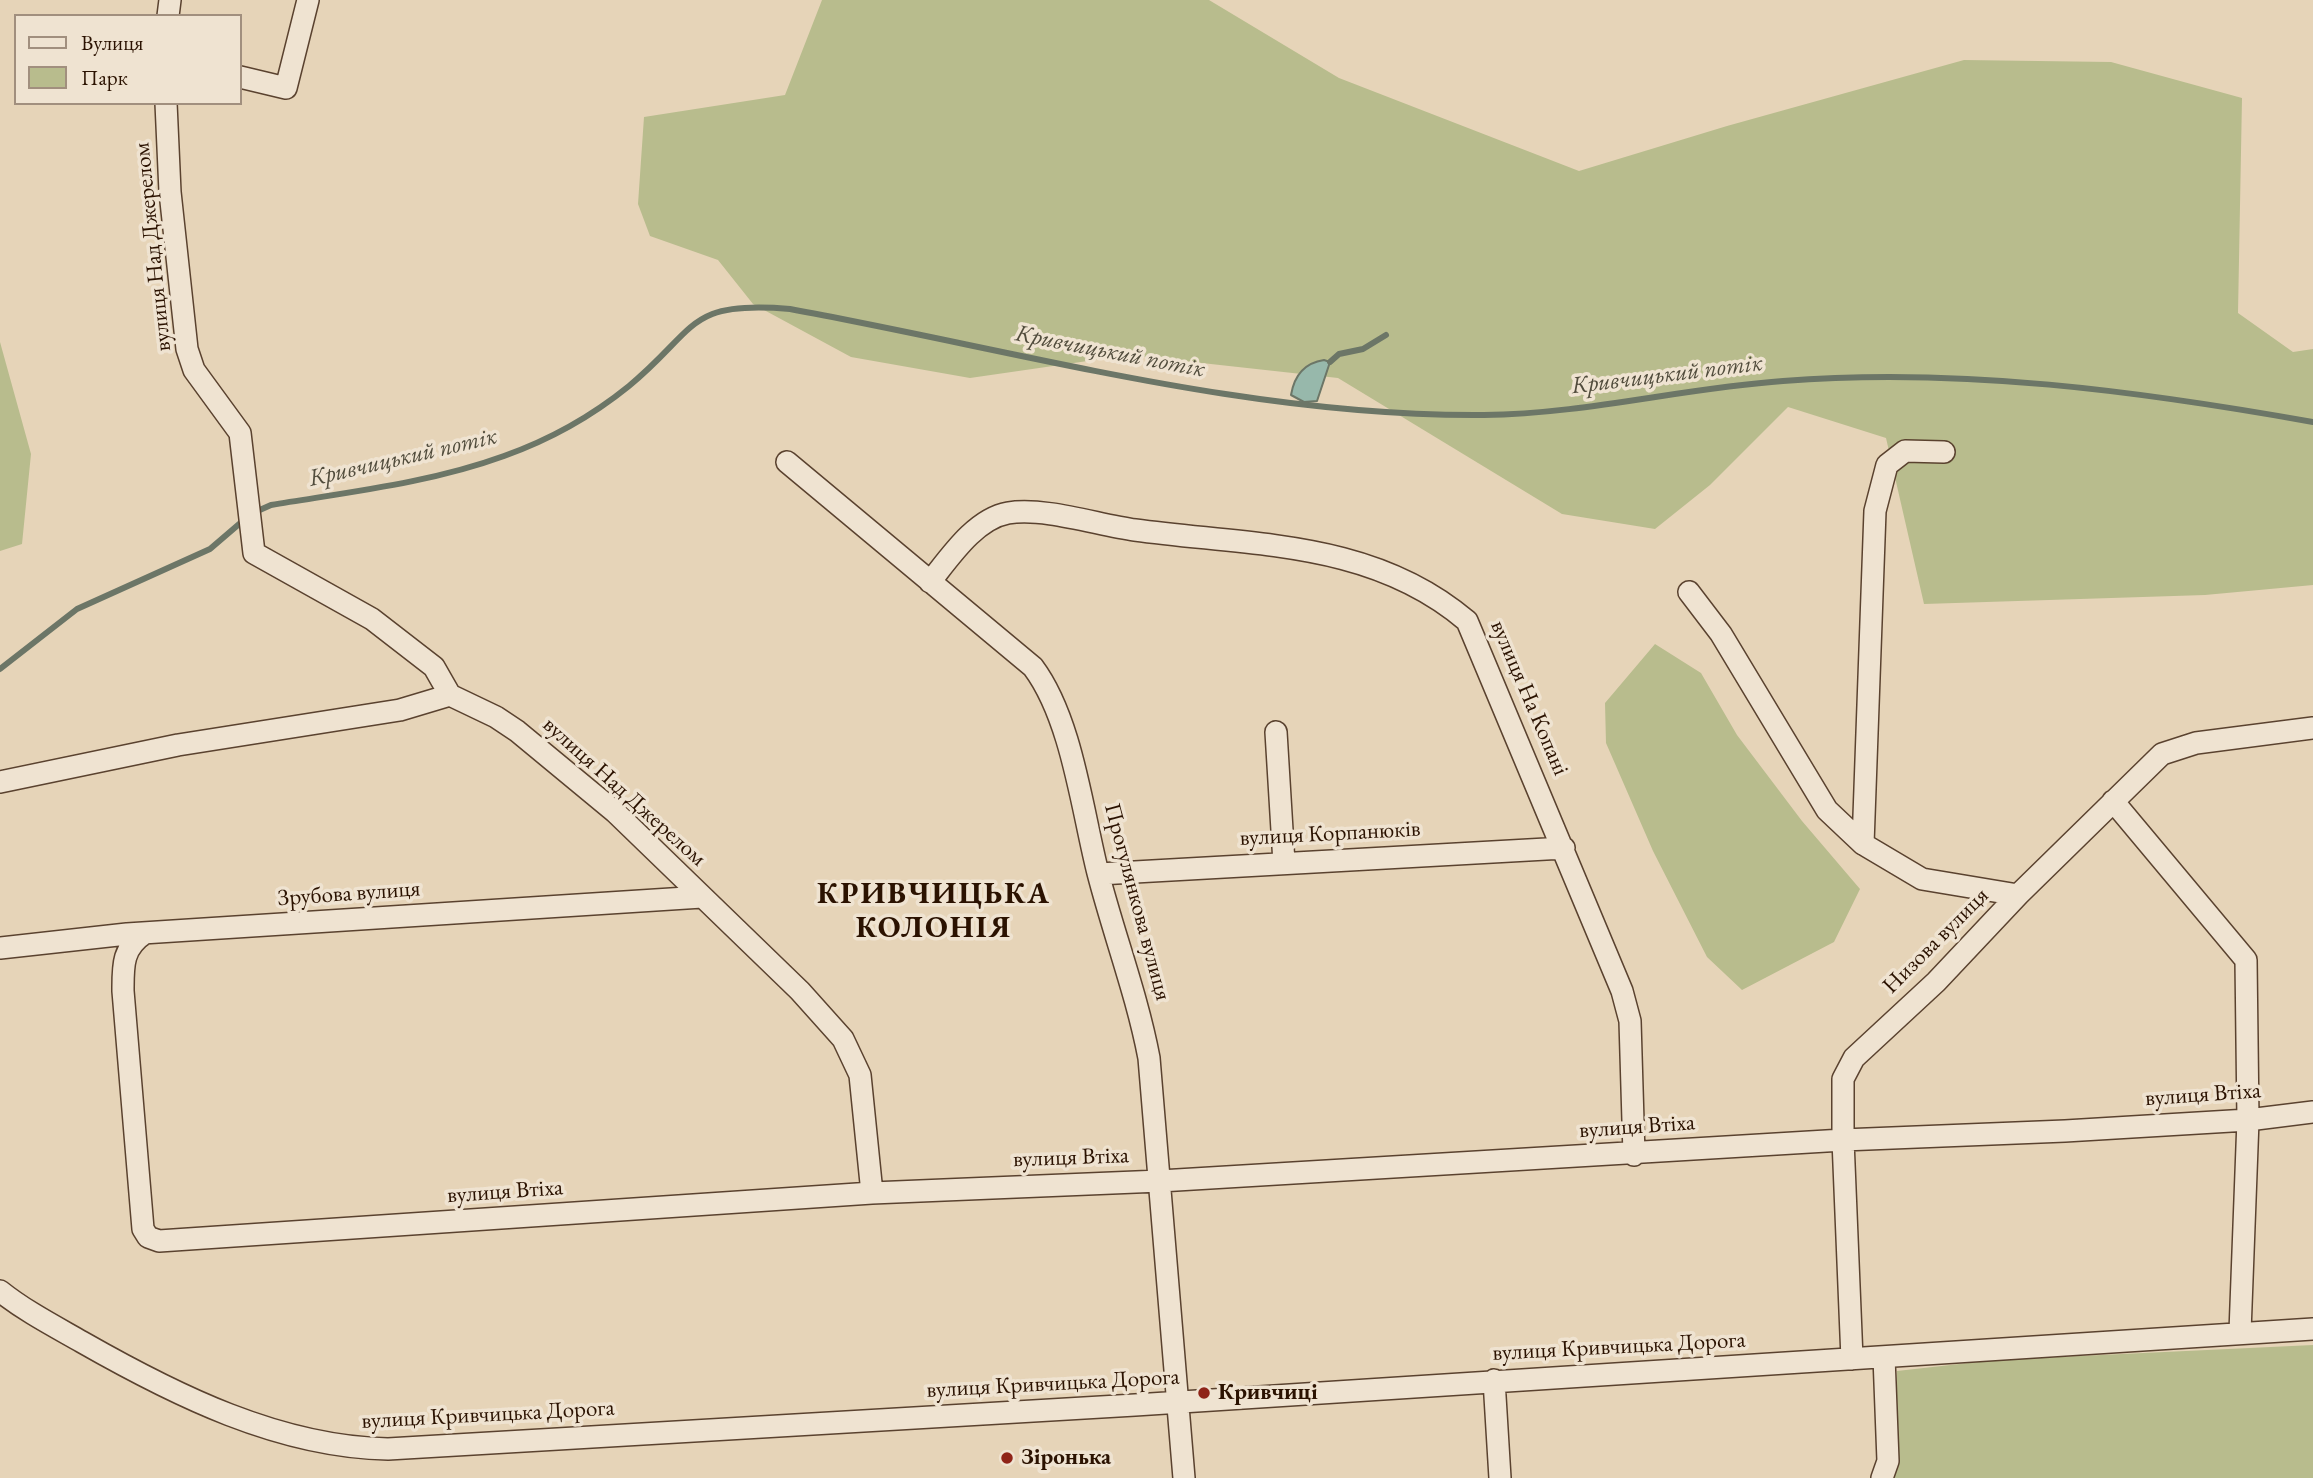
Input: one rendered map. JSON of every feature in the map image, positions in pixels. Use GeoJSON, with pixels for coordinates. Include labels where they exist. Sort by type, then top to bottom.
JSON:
{"type":"FeatureCollection","features":[{"type":"Feature","properties":{"kind":"street"},"geometry":{"type":"LineString","coordinates":[[242,77],[286,88],[308,0]]}},
{"type":"Feature","properties":{"kind":"street","name":"вулиця Над Джерелом"},"geometry":{"type":"LineString","coordinates":[[166,105],[170,192],[187,349],[194,370],[240,433],[254,553],[372,619],[434,667],[450,695],[496,717],[517,731],[615,812],[800,991],[843,1039],[860,1075],[872,1193]]}},
{"type":"Feature","properties":{"kind":"street"},"geometry":{"type":"LineString","coordinates":[[1863,844],[1875,511],[1887,465],[1905,451],[1944,452]]}},
{"type":"Feature","properties":{"kind":"street","name":"Прогулянкова вулиця"},"geometry":{"type":"LineString","coordinates":[[788,462],[1033,667],[1049,688],[1077,781],[1098,874],[1143,1024],[1149,1058],[1180,1402],[1184,1478]]}},
{"type":"Feature","properties":{"kind":"street","name":"вулиця На Копані"},"geometry":{"type":"LineString","coordinates":[[930,582],[975,531],[993,518],[1009,513],[1039,514],[1133,530],[1309,549],[1359,561],[1443,601],[1467,621],[1622,991],[1630,1021],[1634,1154]]}},
{"type":"Feature","properties":{"kind":"street"},"geometry":{"type":"LineString","coordinates":[[1689,592],[1721,634],[1827,810],[1863,844],[1922,879],[2018,895]]}},
{"type":"Feature","properties":{"kind":"street"},"geometry":{"type":"LineString","coordinates":[[0,782],[177,745],[400,710],[450,695]]}},
{"type":"Feature","properties":{"kind":"street","name":"Низова вулиця"},"geometry":{"type":"LineString","coordinates":[[1852,1359],[1843,1079],[1854,1058],[1936,982],[2018,895],[2162,754],[2179,747],[2313,728]]}},
{"type":"Feature","properties":{"kind":"street"},"geometry":{"type":"LineString","coordinates":[[1276,732],[1284,863]]}},
{"type":"Feature","properties":{"kind":"street"},"geometry":{"type":"LineString","coordinates":[[2113,801],[2246,960],[2248,1120],[2241,1332]]}},
{"type":"Feature","properties":{"kind":"street","name":"вулиця Корпанюків"},"geometry":{"type":"LineString","coordinates":[[1098,874],[1564,848]]}},
{"type":"Feature","properties":{"kind":"street","name":"Зрубова вулиця"},"geometry":{"type":"LineString","coordinates":[[0,948],[145,933],[702,897]]}},
{"type":"Feature","properties":{"kind":"street","name":"вулиця Втіха"},"geometry":{"type":"LineString","coordinates":[[145,933],[130,945],[125,955],[123,991],[143,1228],[152,1240],[872,1193],[1160,1181],[1843,1140],[2248,1120],[2313,1112]]}},
{"type":"Feature","properties":{"kind":"street","name":"вулиця Кривчицька Дорога"},"geometry":{"type":"LineString","coordinates":[[0,1291],[88,1345],[180,1393],[288,1434],[353,1448],[388,1449],[1180,1402],[2313,1328]]}},
{"type":"Feature","properties":{"kind":"street"},"geometry":{"type":"LineString","coordinates":[[1882,1478],[1888,1461],[1884,1357]]}},
{"type":"Feature","properties":{"kind":"street"},"geometry":{"type":"LineString","coordinates":[[1494,1380],[1500,1478]]}},
{"type":"Feature","properties":{"kind":"green space"},"geometry":{"type":"Polygon","coordinates":[[[822,0],[1209,0],[1339,78],[1579,171],[1727,126],[1964,60],[2111,62],[2242,98],[2238,313],[2293,352],[2313,349],[2313,585],[2205,595],[1924,604],[1886,438],[1788,407],[1710,485],[1655,529],[1562,514],[1338,378],[1129,355],[970,378],[851,357],[753,304],[718,260],[650,236],[638,204],[644,117],[785,95],[822,0]]]}},
{"type":"Feature","properties":{"kind":"green space"},"geometry":{"type":"Polygon","coordinates":[[[0,342],[31,454],[22,544],[0,551],[0,342]]]}},
{"type":"Feature","properties":{"kind":"green space"},"geometry":{"type":"Polygon","coordinates":[[[1655,644],[1701,673],[1737,735],[1802,821],[1860,889],[1834,942],[1742,990],[1707,957],[1653,851],[1606,743],[1605,703],[1655,644]]]}},
{"type":"Feature","properties":{"kind":"green space"},"geometry":{"type":"Polygon","coordinates":[[[2313,1345],[2313,1478],[1892,1478],[1896,1455],[1897,1371],[1995,1360],[2313,1345]]]}},
{"type":"Feature","properties":{"kind":"shaded area"},"geometry":{"type":"Polygon","coordinates":[[[1324,360],[1330,362],[1317,401],[1304,402],[1291,395],[1301,372],[1311,364],[1324,360]]]}},
{"type":"Feature","properties":{"kind":"waterway","name":"Кривчицький потік"},"geometry":{"type":"LineString","coordinates":[[253,513],[271,505],[389,486],[447,473],[521,450],[570,426],[615,397],[696,323],[712,314],[756,307],[790,309],[1135,379],[1309,405],[1396,413],[1521,414],[1746,384],[1849,377],[1916,377],[2116,392],[2313,422]]}},
{"type":"Feature","properties":{"kind":"waterway"},"geometry":{"type":"LineString","coordinates":[[1330,362],[1339,354],[1363,349],[1386,335]]}},
{"type":"Feature","properties":{"kind":"waterway","name":"Кривчицький потік"},"geometry":{"type":"LineString","coordinates":[[0,669],[77,609],[210,549],[245,519]]}},
{"type":"Feature","properties":{"kind":"place","name":"Кривчиці"},"geometry":{"type":"Point","coordinates":[1204,1393]}},
{"type":"Feature","properties":{"kind":"place","name":"Зіронька"},"geometry":{"type":"Point","coordinates":[1007,1458]}},
{"type":"Feature","properties":{"kind":"district","name":"КРИВЧИЦЬКА КОЛОНІЯ"},"geometry":{"type":"Point","coordinates":[934,912]}}]}
